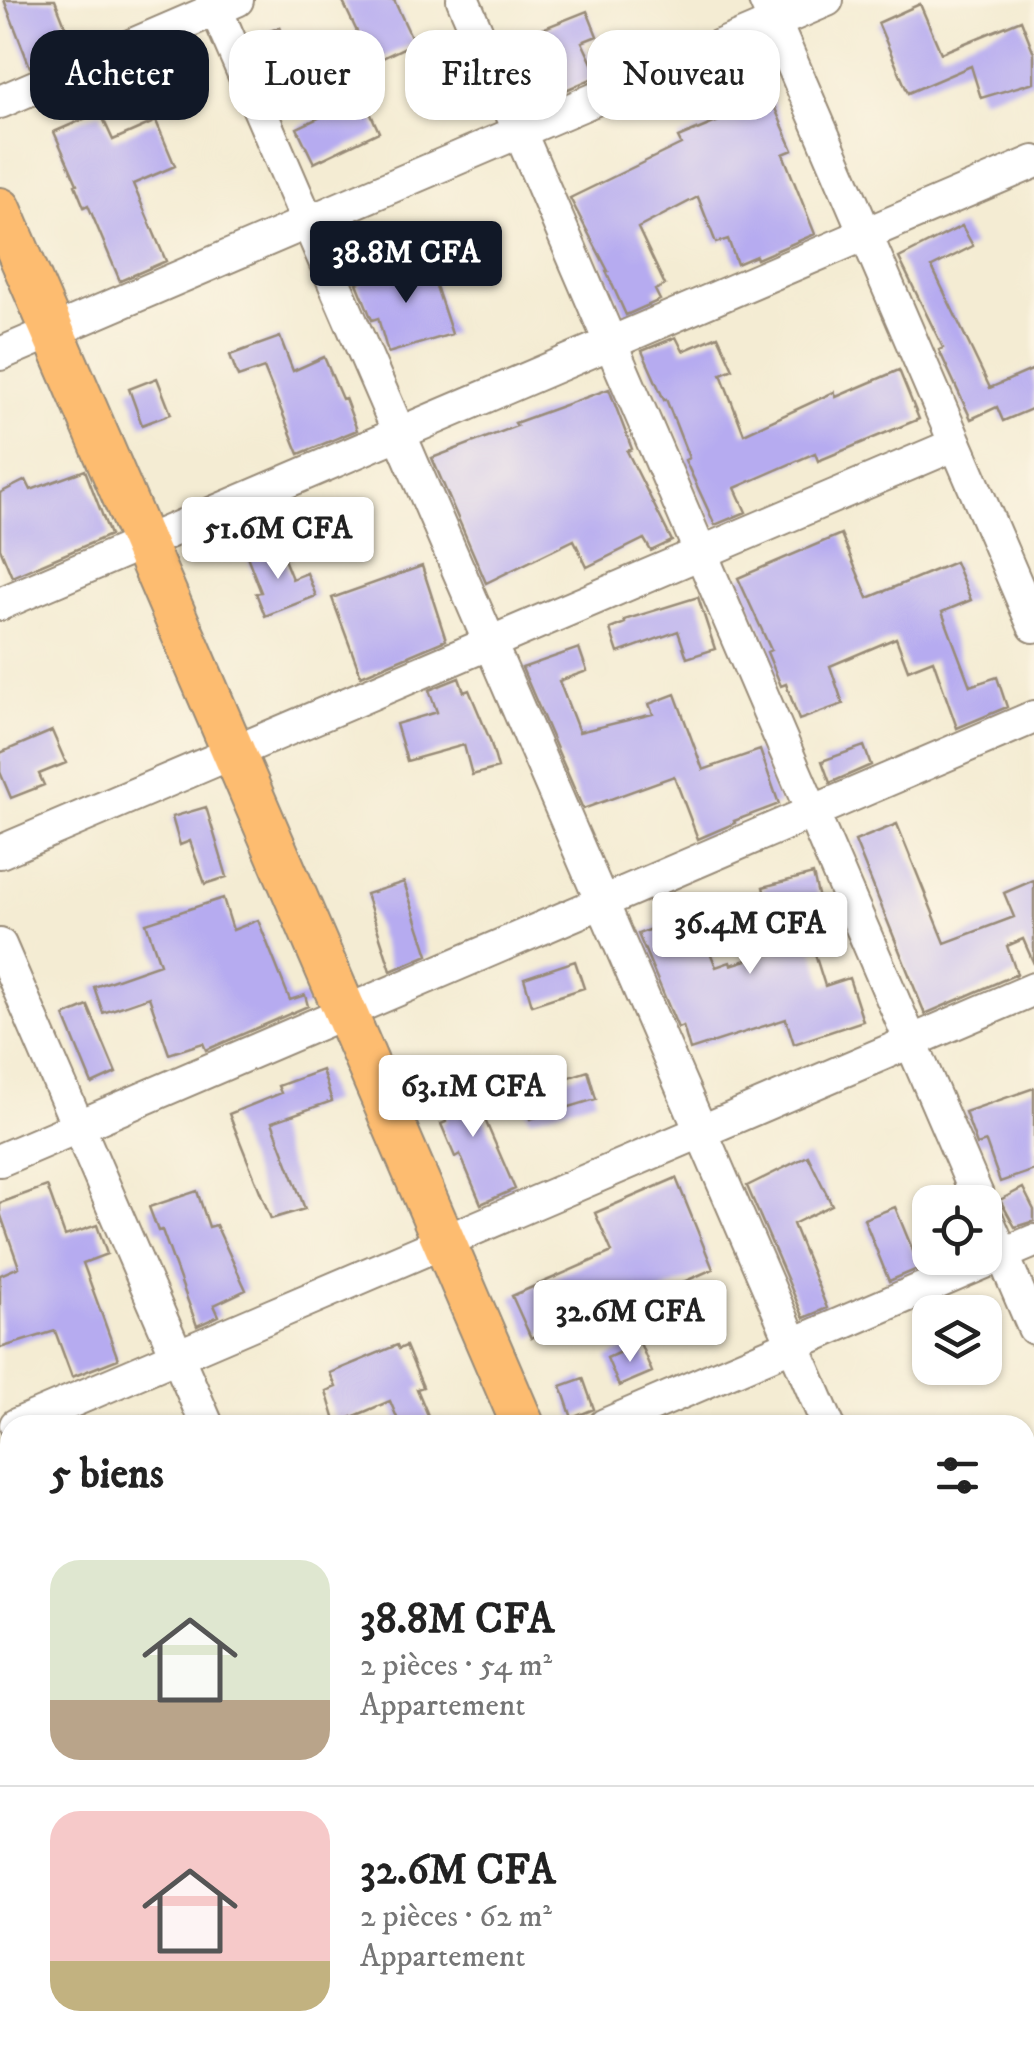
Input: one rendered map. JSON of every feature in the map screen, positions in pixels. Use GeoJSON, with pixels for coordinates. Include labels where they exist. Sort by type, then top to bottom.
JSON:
{"type":"FeatureCollection","features":[{"type":"Feature","properties":{"kind":"main road"},"geometry":{"type":"LineString","coordinates":[[0,210],[519,1415]]}},
{"type":"Feature","properties":{"kind":"street"},"geometry":{"type":"LineString","coordinates":[[463,0],[973,1185]]}},
{"type":"Feature","properties":{"kind":"street"},"geometry":{"type":"LineString","coordinates":[[0,354],[520,132],[769,11],[827,0]]}},
{"type":"Feature","properties":{"kind":"street"},"geometry":{"type":"LineString","coordinates":[[0,102],[222,3],[308,222],[824,1415]]}},
{"type":"Feature","properties":{"kind":"street"},"geometry":{"type":"LineString","coordinates":[[769,11],[1034,626]]}},
{"type":"Feature","properties":{"kind":"street"},"geometry":{"type":"LineString","coordinates":[[0,604],[1034,162]]}},
{"type":"Feature","properties":{"kind":"street"},"geometry":{"type":"LineString","coordinates":[[0,852],[956,444]]}},
{"type":"Feature","properties":{"kind":"street"},"geometry":{"type":"LineString","coordinates":[[0,1160],[1034,717]]}},
{"type":"Feature","properties":{"kind":"street"},"geometry":{"type":"LineString","coordinates":[[0,945],[202,1415]]}},
{"type":"Feature","properties":{"kind":"street"},"geometry":{"type":"LineString","coordinates":[[39,1415],[1034,990]]}},
{"type":"Feature","properties":{"kind":"street"},"geometry":{"type":"LineString","coordinates":[[1034,1241],[1002,1255],[1034,1328]]}},
{"type":"Feature","properties":{"kind":"street"},"geometry":{"type":"LineString","coordinates":[[628,1415],[955,1275]]}},
{"type":"Feature","properties":{"kind":"building"},"geometry":{"type":"Polygon","coordinates":[[[4,0],[55,0],[67,30],[30,30],[30,67],[4,0]]]}},
{"type":"Feature","properties":{"kind":"building"},"geometry":{"type":"Polygon","coordinates":[[[342,0],[394,0],[408,30],[405,47],[385,57],[385,30],[356,30],[342,0]]]}},
{"type":"Feature","properties":{"kind":"building"},"geometry":{"type":"Polygon","coordinates":[[[920,4],[941,53],[1021,20],[1034,53],[1034,82],[981,98],[971,66],[908,93],[878,23],[920,4]]]}},
{"type":"Feature","properties":{"kind":"building"},"geometry":{"type":"Polygon","coordinates":[[[587,11],[595,30],[587,30],[587,40],[582,42],[587,53],[587,81],[567,90],[567,30],[540,30],[587,11]]]}},
{"type":"Feature","properties":{"kind":"building"},"geometry":{"type":"Polygon","coordinates":[[[82,120],[104,120],[113,140],[156,121],[175,166],[133,184],[166,261],[120,281],[54,132],[82,120]]]}},
{"type":"Feature","properties":{"kind":"building"},"geometry":{"type":"Polygon","coordinates":[[[314,120],[374,120],[379,132],[314,163],[297,128],[314,120]]]}},
{"type":"Feature","properties":{"kind":"building"},"geometry":{"type":"Polygon","coordinates":[[[721,120],[780,120],[793,150],[783,154],[815,234],[737,264],[728,239],[716,243],[698,197],[638,228],[665,285],[655,290],[660,300],[626,315],[570,198],[681,144],[678,138],[721,120]]]}},
{"type":"Feature","properties":{"kind":"building"},"geometry":{"type":"Polygon","coordinates":[[[962,226],[973,246],[932,267],[990,388],[1034,369],[1034,408],[1003,421],[997,407],[971,419],[939,350],[943,348],[899,258],[962,226]]]}},
{"type":"Feature","properties":{"kind":"building"},"geometry":{"type":"Polygon","coordinates":[[[427,259],[452,334],[388,353],[378,318],[372,320],[357,283],[427,259]]]}},
{"type":"Feature","properties":{"kind":"building"},"geometry":{"type":"Polygon","coordinates":[[[718,336],[733,369],[721,374],[744,434],[834,392],[836,397],[899,370],[919,419],[818,461],[815,453],[735,488],[746,512],[715,525],[685,460],[689,458],[666,399],[642,351],[676,337],[683,351],[718,336]]]}},
{"type":"Feature","properties":{"kind":"building"},"geometry":{"type":"Polygon","coordinates":[[[280,337],[293,371],[324,357],[357,430],[299,454],[264,368],[238,377],[230,355],[280,337]]]}},
{"type":"Feature","properties":{"kind":"building"},"geometry":{"type":"Polygon","coordinates":[[[157,378],[171,414],[142,425],[129,389],[157,378]]]}},
{"type":"Feature","properties":{"kind":"building"},"geometry":{"type":"Polygon","coordinates":[[[609,389],[632,449],[627,451],[672,541],[651,551],[644,539],[587,567],[574,540],[486,583],[432,458],[609,389]]]}},
{"type":"Feature","properties":{"kind":"building"},"geometry":{"type":"Polygon","coordinates":[[[85,470],[110,535],[12,577],[0,548],[0,493],[26,480],[31,490],[85,470]]]}},
{"type":"Feature","properties":{"kind":"building"},"geometry":{"type":"Polygon","coordinates":[[[841,534],[868,598],[955,562],[971,600],[942,612],[970,686],[997,677],[1007,707],[957,728],[933,660],[908,670],[896,638],[830,666],[843,704],[799,720],[786,684],[781,686],[767,652],[771,650],[738,578],[841,534]]]}},
{"type":"Feature","properties":{"kind":"building"},"geometry":{"type":"Polygon","coordinates":[[[278,544],[292,579],[307,573],[316,596],[265,616],[256,593],[261,592],[247,556],[278,544]]]}},
{"type":"Feature","properties":{"kind":"building"},"geometry":{"type":"Polygon","coordinates":[[[422,566],[446,640],[361,676],[332,598],[422,566]]]}},
{"type":"Feature","properties":{"kind":"building"},"geometry":{"type":"Polygon","coordinates":[[[698,597],[715,649],[687,658],[678,631],[618,653],[610,629],[625,623],[624,620],[698,597]]]}},
{"type":"Feature","properties":{"kind":"building"},"geometry":{"type":"Polygon","coordinates":[[[579,648],[587,671],[559,681],[579,732],[653,714],[649,704],[675,694],[703,770],[760,750],[779,804],[698,839],[674,776],[583,809],[522,668],[579,648]]]}},
{"type":"Feature","properties":{"kind":"building"},"geometry":{"type":"Polygon","coordinates":[[[459,678],[464,692],[469,690],[498,768],[472,775],[464,745],[407,761],[396,724],[437,712],[429,690],[459,678]]]}},
{"type":"Feature","properties":{"kind":"building"},"geometry":{"type":"Polygon","coordinates":[[[52,731],[66,763],[39,774],[44,785],[11,798],[0,772],[0,753],[52,731]]]}},
{"type":"Feature","properties":{"kind":"building"},"geometry":{"type":"Polygon","coordinates":[[[864,746],[871,765],[830,783],[822,761],[864,746]]]}},
{"type":"Feature","properties":{"kind":"building"},"geometry":{"type":"Polygon","coordinates":[[[206,807],[227,877],[205,884],[190,841],[180,845],[172,817],[206,807]]]}},
{"type":"Feature","properties":{"kind":"building"},"geometry":{"type":"Polygon","coordinates":[[[897,824],[945,943],[1014,917],[1004,893],[1034,880],[1034,964],[1023,939],[1007,946],[1017,974],[925,1014],[855,841],[897,824]]]}},
{"type":"Feature","properties":{"kind":"building"},"geometry":{"type":"Polygon","coordinates":[[[813,874],[819,899],[799,904],[825,986],[849,978],[863,1021],[794,1044],[786,1019],[690,1050],[683,1026],[678,1028],[638,934],[694,912],[716,967],[779,950],[763,887],[813,874]]]}},
{"type":"Feature","properties":{"kind":"building"},"geometry":{"type":"Polygon","coordinates":[[[404,882],[428,955],[391,971],[366,894],[404,882]]]}},
{"type":"Feature","properties":{"kind":"building"},"geometry":{"type":"Polygon","coordinates":[[[223,898],[233,930],[258,920],[290,1000],[305,995],[308,1006],[206,1050],[203,1043],[169,1054],[149,997],[103,1013],[94,987],[160,964],[146,923],[223,898]]]}},
{"type":"Feature","properties":{"kind":"building"},"geometry":{"type":"Polygon","coordinates":[[[575,961],[584,988],[532,1005],[524,978],[575,961]]]}},
{"type":"Feature","properties":{"kind":"building"},"geometry":{"type":"Polygon","coordinates":[[[88,1006],[116,1073],[92,1084],[64,1016],[88,1006]]]}},
{"type":"Feature","properties":{"kind":"building"},"geometry":{"type":"Polygon","coordinates":[[[322,1070],[332,1101],[272,1122],[305,1209],[271,1219],[229,1114],[281,1093],[278,1086],[322,1070]]]}},
{"type":"Feature","properties":{"kind":"building"},"geometry":{"type":"Polygon","coordinates":[[[588,1071],[596,1099],[530,1119],[517,1094],[588,1071]]]}},
{"type":"Feature","properties":{"kind":"building"},"geometry":{"type":"Polygon","coordinates":[[[466,1076],[515,1189],[481,1204],[460,1154],[455,1157],[441,1124],[446,1122],[440,1081],[466,1076]]]}},
{"type":"Feature","properties":{"kind":"building"},"geometry":{"type":"Polygon","coordinates":[[[1034,1088],[1034,1170],[1000,1182],[986,1142],[977,1145],[965,1112],[1034,1088]]]}},
{"type":"Feature","properties":{"kind":"building"},"geometry":{"type":"Polygon","coordinates":[[[808,1156],[832,1205],[793,1224],[827,1308],[804,1318],[747,1186],[808,1156]]]}},
{"type":"Feature","properties":{"kind":"building"},"geometry":{"type":"Polygon","coordinates":[[[676,1178],[713,1269],[608,1315],[604,1305],[531,1338],[512,1296],[612,1252],[595,1213],[676,1178]]]}},
{"type":"Feature","properties":{"kind":"building"},"geometry":{"type":"Polygon","coordinates":[[[47,1186],[65,1236],[97,1225],[107,1254],[83,1263],[118,1359],[72,1377],[55,1331],[0,1348],[0,1275],[19,1267],[0,1203],[47,1186]]]}},
{"type":"Feature","properties":{"kind":"building"},"geometry":{"type":"Polygon","coordinates":[[[1023,1188],[1034,1210],[1034,1221],[1015,1227],[1002,1199],[1023,1188]]]}},
{"type":"Feature","properties":{"kind":"building"},"geometry":{"type":"Polygon","coordinates":[[[197,1191],[209,1227],[216,1225],[246,1290],[214,1305],[219,1316],[197,1326],[162,1230],[158,1231],[149,1207],[197,1191]]]}},
{"type":"Feature","properties":{"kind":"building"},"geometry":{"type":"Polygon","coordinates":[[[895,1207],[912,1248],[912,1271],[889,1281],[864,1219],[895,1207]]]}},
{"type":"Feature","properties":{"kind":"building"},"geometry":{"type":"Polygon","coordinates":[[[640,1343],[652,1372],[619,1386],[607,1358],[640,1343]]]}},
{"type":"Feature","properties":{"kind":"building"},"geometry":{"type":"Polygon","coordinates":[[[397,1345],[399,1349],[406,1346],[423,1387],[417,1389],[428,1415],[396,1415],[390,1401],[357,1415],[333,1415],[326,1391],[336,1387],[330,1373],[397,1345]]]}},
{"type":"Feature","properties":{"kind":"building"},"geometry":{"type":"Polygon","coordinates":[[[583,1378],[594,1409],[571,1415],[561,1386],[583,1378]]]}}]}
